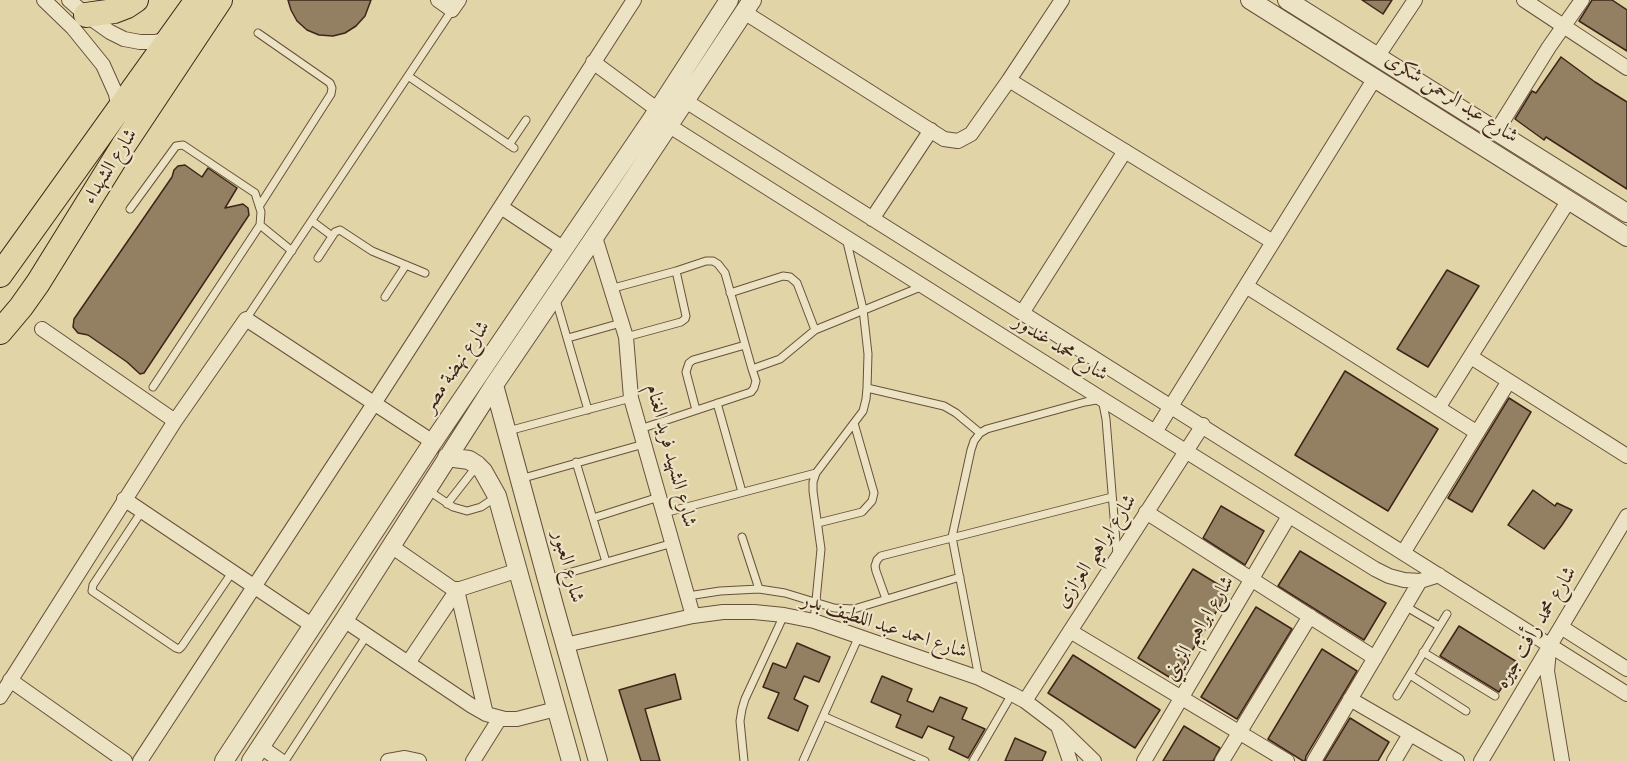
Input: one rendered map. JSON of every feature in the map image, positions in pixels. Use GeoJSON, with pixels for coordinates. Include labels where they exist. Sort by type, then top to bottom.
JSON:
{"type":"FeatureCollection","features":[{"type":"Feature","properties":{"kind":"highway"},"geometry":{"type":"LineString","coordinates":[[76,14],[114,11],[136,0]]}},
{"type":"Feature","properties":{"kind":"highway","name":"شارع الشهداء"},"geometry":{"type":"LineString","coordinates":[[3,271],[197,0]]}},
{"type":"Feature","properties":{"kind":"highway","name":"شارع الشهداء"},"geometry":{"type":"LineString","coordinates":[[1,326],[21,307],[38,283],[123,146],[220,0]]}},
{"type":"Feature","properties":{"kind":"highway"},"geometry":{"type":"LineString","coordinates":[[3,271],[14,283],[21,286],[38,283]]}},
{"type":"Feature","properties":{"kind":"street"},"geometry":{"type":"LineString","coordinates":[[44,0],[124,39],[156,42],[172,37]]}},
{"type":"Feature","properties":{"kind":"street"},"geometry":{"type":"LineString","coordinates":[[438,0],[456,5]]}},
{"type":"Feature","properties":{"kind":"street"},"geometry":{"type":"LineString","coordinates":[[140,761],[634,0]]}},
{"type":"Feature","properties":{"kind":"street","name":"شارع نهضة مصر"},"geometry":{"type":"LineString","coordinates":[[256,754],[494,385],[594,237],[729,0]]}},
{"type":"Feature","properties":{"kind":"street"},"geometry":{"type":"LineString","coordinates":[[748,6],[944,139],[958,141],[971,134],[1062,0]]}},
{"type":"Feature","properties":{"kind":"street","name":"شارع عبد الرحمن شكرى"},"geometry":{"type":"LineString","coordinates":[[1250,0],[1627,237]]}},
{"type":"Feature","properties":{"kind":"street","name":"شارع عبد الرحمن شكرى"},"geometry":{"type":"LineString","coordinates":[[1287,0],[1627,213]]}},
{"type":"Feature","properties":{"kind":"street"},"geometry":{"type":"LineString","coordinates":[[1377,57],[1414,0]]}},
{"type":"Feature","properties":{"kind":"street"},"geometry":{"type":"LineString","coordinates":[[1524,0],[1627,68]]}},
{"type":"Feature","properties":{"kind":"street"},"geometry":{"type":"LineString","coordinates":[[1496,132],[1549,47],[1582,0]]}},
{"type":"Feature","properties":{"kind":"street","name":"شارع نهضة مصر"},"geometry":{"type":"LineString","coordinates":[[224,761],[433,442],[564,249],[663,118],[684,100],[748,6]]}},
{"type":"Feature","properties":{"kind":"street"},"geometry":{"type":"LineString","coordinates":[[76,14],[113,87],[119,110]]}},
{"type":"Feature","properties":{"kind":"street","name":"شارع محمد غندور"},"geometry":{"type":"LineString","coordinates":[[593,62],[663,118],[923,286],[1289,516],[1389,576],[1420,581],[1439,575]]}},
{"type":"Feature","properties":{"kind":"street"},"geometry":{"type":"LineString","coordinates":[[1155,432],[1375,78]]}},
{"type":"Feature","properties":{"kind":"street"},"geometry":{"type":"LineString","coordinates":[[1009,80],[1273,242]]}},
{"type":"Feature","properties":{"kind":"street","name":"شارع محمد غندور"},"geometry":{"type":"LineString","coordinates":[[684,100],[1627,694]]}},
{"type":"Feature","properties":{"kind":"street"},"geometry":{"type":"LineString","coordinates":[[872,219],[931,130]]}},
{"type":"Feature","properties":{"kind":"street"},"geometry":{"type":"LineString","coordinates":[[1022,313],[1125,151]]}},
{"type":"Feature","properties":{"kind":"street"},"geometry":{"type":"LineString","coordinates":[[1438,408],[1569,200]]}},
{"type":"Feature","properties":{"kind":"street"},"geometry":{"type":"LineString","coordinates":[[501,207],[564,249]]}},
{"type":"Feature","properties":{"kind":"street","name":"شارع الشهيد فريد الغنام"},"geometry":{"type":"LineString","coordinates":[[594,237],[626,337],[631,398],[693,616]]}},
{"type":"Feature","properties":{"kind":"street"},"geometry":{"type":"LineString","coordinates":[[1246,286],[1476,432]]}},
{"type":"Feature","properties":{"kind":"street"},"geometry":{"type":"LineString","coordinates":[[0,697],[124,499],[246,319],[433,442]]}},
{"type":"Feature","properties":{"kind":"street"},"geometry":{"type":"LineString","coordinates":[[42,329],[175,421]]}},
{"type":"Feature","properties":{"kind":"street"},"geometry":{"type":"LineString","coordinates":[[1471,357],[1627,456]]}},
{"type":"Feature","properties":{"kind":"street"},"geometry":{"type":"LineString","coordinates":[[1403,553],[1509,381]]}},
{"type":"Feature","properties":{"kind":"street","name":"شارع العبور"},"geometry":{"type":"LineString","coordinates":[[494,385],[598,761]]}},
{"type":"Feature","properties":{"kind":"street","name":"شارع ابراهيم العزازى"},"geometry":{"type":"LineString","coordinates":[[1019,697],[1070,631],[1203,425]]}},
{"type":"Feature","properties":{"kind":"street"},"geometry":{"type":"LineString","coordinates":[[447,457],[469,460],[477,465],[497,496],[571,761]]}},
{"type":"Feature","properties":{"kind":"street"},"geometry":{"type":"LineString","coordinates":[[124,499],[313,626]]}},
{"type":"Feature","properties":{"kind":"street"},"geometry":{"type":"LineString","coordinates":[[1146,513],[1375,658]]}},
{"type":"Feature","properties":{"kind":"street","name":"شارع ابراهيم الزيني"},"geometry":{"type":"LineString","coordinates":[[1144,761],[1289,516]]}},
{"type":"Feature","properties":{"kind":"street","name":"شارع محمد رأفت جيره"},"geometry":{"type":"LineString","coordinates":[[1481,761],[1627,516]]}},
{"type":"Feature","properties":{"kind":"street"},"geometry":{"type":"LineString","coordinates":[[391,546],[447,586],[457,590]]}},
{"type":"Feature","properties":{"kind":"street"},"geometry":{"type":"LineString","coordinates":[[408,663],[457,590],[519,570]]}},
{"type":"Feature","properties":{"kind":"street"},"geometry":{"type":"LineString","coordinates":[[1314,761],[1420,581]]}},
{"type":"Feature","properties":{"kind":"street"},"geometry":{"type":"LineString","coordinates":[[457,590],[486,714]]}},
{"type":"Feature","properties":{"kind":"street"},"geometry":{"type":"LineString","coordinates":[[532,616],[555,609]]}},
{"type":"Feature","properties":{"kind":"street","name":"شارع احمد عبد اللطيف بدر"},"geometry":{"type":"LineString","coordinates":[[565,645],[693,616],[723,612],[754,612],[814,621],[979,678],[1019,697],[1058,726],[1094,761]]}},
{"type":"Feature","properties":{"kind":"street"},"geometry":{"type":"LineString","coordinates":[[1222,761],[1310,616]]}},
{"type":"Feature","properties":{"kind":"street"},"geometry":{"type":"LineString","coordinates":[[344,620],[486,714],[517,719],[556,709]]}},
{"type":"Feature","properties":{"kind":"street"},"geometry":{"type":"LineString","coordinates":[[1561,627],[1627,669]]}},
{"type":"Feature","properties":{"kind":"street"},"geometry":{"type":"LineString","coordinates":[[1070,631],[1287,761]]}},
{"type":"Feature","properties":{"kind":"street"},"geometry":{"type":"LineString","coordinates":[[1550,645],[1547,671],[1562,761]]}},
{"type":"Feature","properties":{"kind":"street"},"geometry":{"type":"LineString","coordinates":[[10,680],[125,761]]}},
{"type":"Feature","properties":{"kind":"street"},"geometry":{"type":"LineString","coordinates":[[1350,699],[1456,761]]}},
{"type":"Feature","properties":{"kind":"street"},"geometry":{"type":"LineString","coordinates":[[472,761],[500,718]]}},
{"type":"Feature","properties":{"kind":"street"},"geometry":{"type":"LineString","coordinates":[[1058,726],[1070,761]]}},
{"type":"Feature","properties":{"kind":"street"},"geometry":{"type":"LineString","coordinates":[[1394,761],[1410,734]]}},
{"type":"Feature","properties":{"kind":"street"},"geometry":{"type":"LineString","coordinates":[[256,754],[283,761]]}},
{"type":"Feature","properties":{"kind":"street"},"geometry":{"type":"LineString","coordinates":[[388,761],[405,758],[419,761]]}},
{"type":"Feature","properties":{"kind":"lane"},"geometry":{"type":"LineString","coordinates":[[246,319],[456,5]]}},
{"type":"Feature","properties":{"kind":"lane"},"geometry":{"type":"LineString","coordinates":[[258,33],[330,83],[332,88],[331,94],[260,205]]}},
{"type":"Feature","properties":{"kind":"lane"},"geometry":{"type":"LineString","coordinates":[[408,76],[511,147],[526,120]]}},
{"type":"Feature","properties":{"kind":"lane"},"geometry":{"type":"LineString","coordinates":[[130,209],[179,144],[186,146],[255,193],[261,212],[260,225],[153,387]]}},
{"type":"Feature","properties":{"kind":"lane"},"geometry":{"type":"LineString","coordinates":[[312,221],[332,236]]}},
{"type":"Feature","properties":{"kind":"lane"},"geometry":{"type":"LineString","coordinates":[[260,225],[292,251]]}},
{"type":"Feature","properties":{"kind":"lane"},"geometry":{"type":"LineString","coordinates":[[318,258],[332,236],[340,230],[372,251],[425,273]]}},
{"type":"Feature","properties":{"kind":"lane"},"geometry":{"type":"LineString","coordinates":[[814,621],[821,549],[813,490],[816,473],[862,411],[867,388],[868,354],[863,309],[846,237]]}},
{"type":"Feature","properties":{"kind":"lane"},"geometry":{"type":"LineString","coordinates":[[610,290],[676,272],[706,261],[718,264],[725,273],[756,381],[751,392],[640,429]]}},
{"type":"Feature","properties":{"kind":"lane"},"geometry":{"type":"LineString","coordinates":[[385,297],[406,265]]}},
{"type":"Feature","properties":{"kind":"lane"},"geometry":{"type":"LineString","coordinates":[[626,337],[685,319],[676,272]]}},
{"type":"Feature","properties":{"kind":"lane"},"geometry":{"type":"LineString","coordinates":[[730,292],[783,276],[790,277],[798,283],[815,330]]}},
{"type":"Feature","properties":{"kind":"lane"},"geometry":{"type":"LineString","coordinates":[[752,369],[780,358],[815,330],[923,286]]}},
{"type":"Feature","properties":{"kind":"lane"},"geometry":{"type":"LineString","coordinates":[[554,294],[588,410]]}},
{"type":"Feature","properties":{"kind":"lane"},"geometry":{"type":"LineString","coordinates":[[567,338],[621,322]]}},
{"type":"Feature","properties":{"kind":"lane"},"geometry":{"type":"LineString","coordinates":[[696,410],[686,372],[689,363],[745,345]]}},
{"type":"Feature","properties":{"kind":"lane"},"geometry":{"type":"LineString","coordinates":[[867,388],[944,406],[980,433]]}},
{"type":"Feature","properties":{"kind":"lane"},"geometry":{"type":"LineString","coordinates":[[506,432],[631,398]]}},
{"type":"Feature","properties":{"kind":"lane"},"geometry":{"type":"LineString","coordinates":[[979,678],[952,537],[971,450],[980,433],[987,429],[1102,399],[1106,419],[1117,557]]}},
{"type":"Feature","properties":{"kind":"lane"},"geometry":{"type":"LineString","coordinates":[[717,403],[742,492]]}},
{"type":"Feature","properties":{"kind":"lane"},"geometry":{"type":"LineString","coordinates":[[818,523],[862,512],[872,501],[874,494],[854,423]]}},
{"type":"Feature","properties":{"kind":"lane"},"geometry":{"type":"LineString","coordinates":[[520,479],[644,444]]}},
{"type":"Feature","properties":{"kind":"lane"},"geometry":{"type":"LineString","coordinates":[[576,462],[606,562]]}},
{"type":"Feature","properties":{"kind":"lane"},"geometry":{"type":"LineString","coordinates":[[447,504],[477,465]]}},
{"type":"Feature","properties":{"kind":"lane"},"geometry":{"type":"LineString","coordinates":[[664,513],[816,473]]}},
{"type":"Feature","properties":{"kind":"lane"},"geometry":{"type":"LineString","coordinates":[[426,490],[447,504],[467,511],[481,507],[497,496]]}},
{"type":"Feature","properties":{"kind":"lane"},"geometry":{"type":"LineString","coordinates":[[593,518],[660,497]]}},
{"type":"Feature","properties":{"kind":"lane"},"geometry":{"type":"LineString","coordinates":[[885,599],[876,571],[877,560],[881,556],[1112,497]]}},
{"type":"Feature","properties":{"kind":"lane"},"geometry":{"type":"LineString","coordinates":[[142,511],[93,585],[92,591],[176,648],[183,646],[233,571]]}},
{"type":"Feature","properties":{"kind":"lane"},"geometry":{"type":"LineString","coordinates":[[742,537],[759,589]]}},
{"type":"Feature","properties":{"kind":"lane"},"geometry":{"type":"LineString","coordinates":[[547,579],[673,543]]}},
{"type":"Feature","properties":{"kind":"lane"},"geometry":{"type":"LineString","coordinates":[[688,596],[720,591],[759,589],[785,593],[834,608],[854,609],[960,577]]}},
{"type":"Feature","properties":{"kind":"lane"},"geometry":{"type":"LineString","coordinates":[[1405,606],[1439,626]]}},
{"type":"Feature","properties":{"kind":"lane"},"geometry":{"type":"LineString","coordinates":[[1397,696],[1447,614]]}},
{"type":"Feature","properties":{"kind":"lane"},"geometry":{"type":"LineString","coordinates":[[744,761],[740,721],[742,708],[784,615]]}},
{"type":"Feature","properties":{"kind":"lane"},"geometry":{"type":"LineString","coordinates":[[283,761],[367,635]]}},
{"type":"Feature","properties":{"kind":"lane"},"geometry":{"type":"LineString","coordinates":[[803,761],[859,636]]}},
{"type":"Feature","properties":{"kind":"lane"},"geometry":{"type":"LineString","coordinates":[[1423,652],[1495,696]]}},
{"type":"Feature","properties":{"kind":"lane"},"geometry":{"type":"LineString","coordinates":[[1410,675],[1466,711]]}},
{"type":"Feature","properties":{"kind":"lane"},"geometry":{"type":"LineString","coordinates":[[973,761],[1019,697]]}},
{"type":"Feature","properties":{"kind":"lane"},"geometry":{"type":"LineString","coordinates":[[823,716],[925,761]]}},
{"type":"Feature","properties":{"kind":"building"},"geometry":{"type":"Polygon","coordinates":[[[288,0],[371,0],[365,16],[356,26],[345,33],[333,36],[319,35],[307,30],[297,21],[288,0]]]}},
{"type":"Feature","properties":{"kind":"building"},"geometry":{"type":"Polygon","coordinates":[[[1362,0],[1392,0],[1383,14],[1362,0]]]}},
{"type":"Feature","properties":{"kind":"building"},"geometry":{"type":"Polygon","coordinates":[[[1592,0],[1612,0],[1627,10],[1627,51],[1579,21],[1592,0]]]}},
{"type":"Feature","properties":{"kind":"building"},"geometry":{"type":"Polygon","coordinates":[[[1561,57],[1627,102],[1627,189],[1546,137],[1544,140],[1515,119],[1532,91],[1536,93],[1561,57]]]}},
{"type":"Feature","properties":{"kind":"building"},"geometry":{"type":"Polygon","coordinates":[[[185,165],[202,177],[208,168],[237,188],[225,208],[243,204],[248,208],[249,215],[144,373],[140,374],[127,362],[88,335],[78,333],[73,327],[74,319],[172,177],[174,170],[178,166],[185,165]]]}},
{"type":"Feature","properties":{"kind":"building"},"geometry":{"type":"Polygon","coordinates":[[[1447,270],[1479,286],[1428,367],[1397,349],[1447,270]]]}},
{"type":"Feature","properties":{"kind":"building"},"geometry":{"type":"Polygon","coordinates":[[[1345,371],[1438,429],[1388,511],[1295,455],[1345,371]]]}},
{"type":"Feature","properties":{"kind":"building"},"geometry":{"type":"Polygon","coordinates":[[[1509,398],[1531,412],[1472,512],[1448,498],[1509,398]]]}},
{"type":"Feature","properties":{"kind":"building"},"geometry":{"type":"Polygon","coordinates":[[[1533,490],[1555,506],[1557,503],[1572,510],[1544,549],[1508,525],[1533,490]]]}},
{"type":"Feature","properties":{"kind":"building"},"geometry":{"type":"Polygon","coordinates":[[[1221,506],[1264,531],[1245,565],[1203,538],[1221,506]]]}},
{"type":"Feature","properties":{"kind":"building"},"geometry":{"type":"Polygon","coordinates":[[[1300,551],[1386,603],[1364,640],[1278,586],[1300,551]]]}},
{"type":"Feature","properties":{"kind":"building"},"geometry":{"type":"Polygon","coordinates":[[[1193,569],[1229,591],[1174,680],[1138,658],[1193,569]]]}},
{"type":"Feature","properties":{"kind":"building"},"geometry":{"type":"Polygon","coordinates":[[[1256,607],[1292,629],[1237,719],[1201,697],[1256,607]]]}},
{"type":"Feature","properties":{"kind":"building"},"geometry":{"type":"Polygon","coordinates":[[[1459,626],[1517,662],[1499,692],[1440,656],[1459,626]]]}},
{"type":"Feature","properties":{"kind":"building"},"geometry":{"type":"Polygon","coordinates":[[[797,643],[830,657],[819,682],[804,676],[794,699],[808,706],[798,731],[768,718],[779,693],[763,687],[773,663],[786,668],[797,643]]]}},
{"type":"Feature","properties":{"kind":"building"},"geometry":{"type":"Polygon","coordinates":[[[1322,649],[1357,671],[1303,761],[1268,739],[1322,649]]]}},
{"type":"Feature","properties":{"kind":"building"},"geometry":{"type":"Polygon","coordinates":[[[1073,655],[1160,710],[1135,748],[1048,693],[1073,655]]]}},
{"type":"Feature","properties":{"kind":"building"},"geometry":{"type":"Polygon","coordinates":[[[675,674],[681,699],[645,709],[660,761],[641,761],[619,690],[675,674]]]}},
{"type":"Feature","properties":{"kind":"building"},"geometry":{"type":"Polygon","coordinates":[[[882,676],[912,689],[907,701],[933,712],[940,697],[967,708],[962,719],[985,729],[968,758],[949,749],[954,737],[928,726],[922,738],[896,727],[901,715],[871,702],[882,676]]]}},
{"type":"Feature","properties":{"kind":"building"},"geometry":{"type":"Polygon","coordinates":[[[1350,718],[1389,742],[1378,761],[1324,761],[1350,718]]]}},
{"type":"Feature","properties":{"kind":"building"},"geometry":{"type":"Polygon","coordinates":[[[1184,726],[1220,748],[1213,761],[1163,761],[1184,726]]]}},
{"type":"Feature","properties":{"kind":"building"},"geometry":{"type":"Polygon","coordinates":[[[1015,738],[1046,752],[1042,761],[1005,761],[1015,738]]]}}]}
